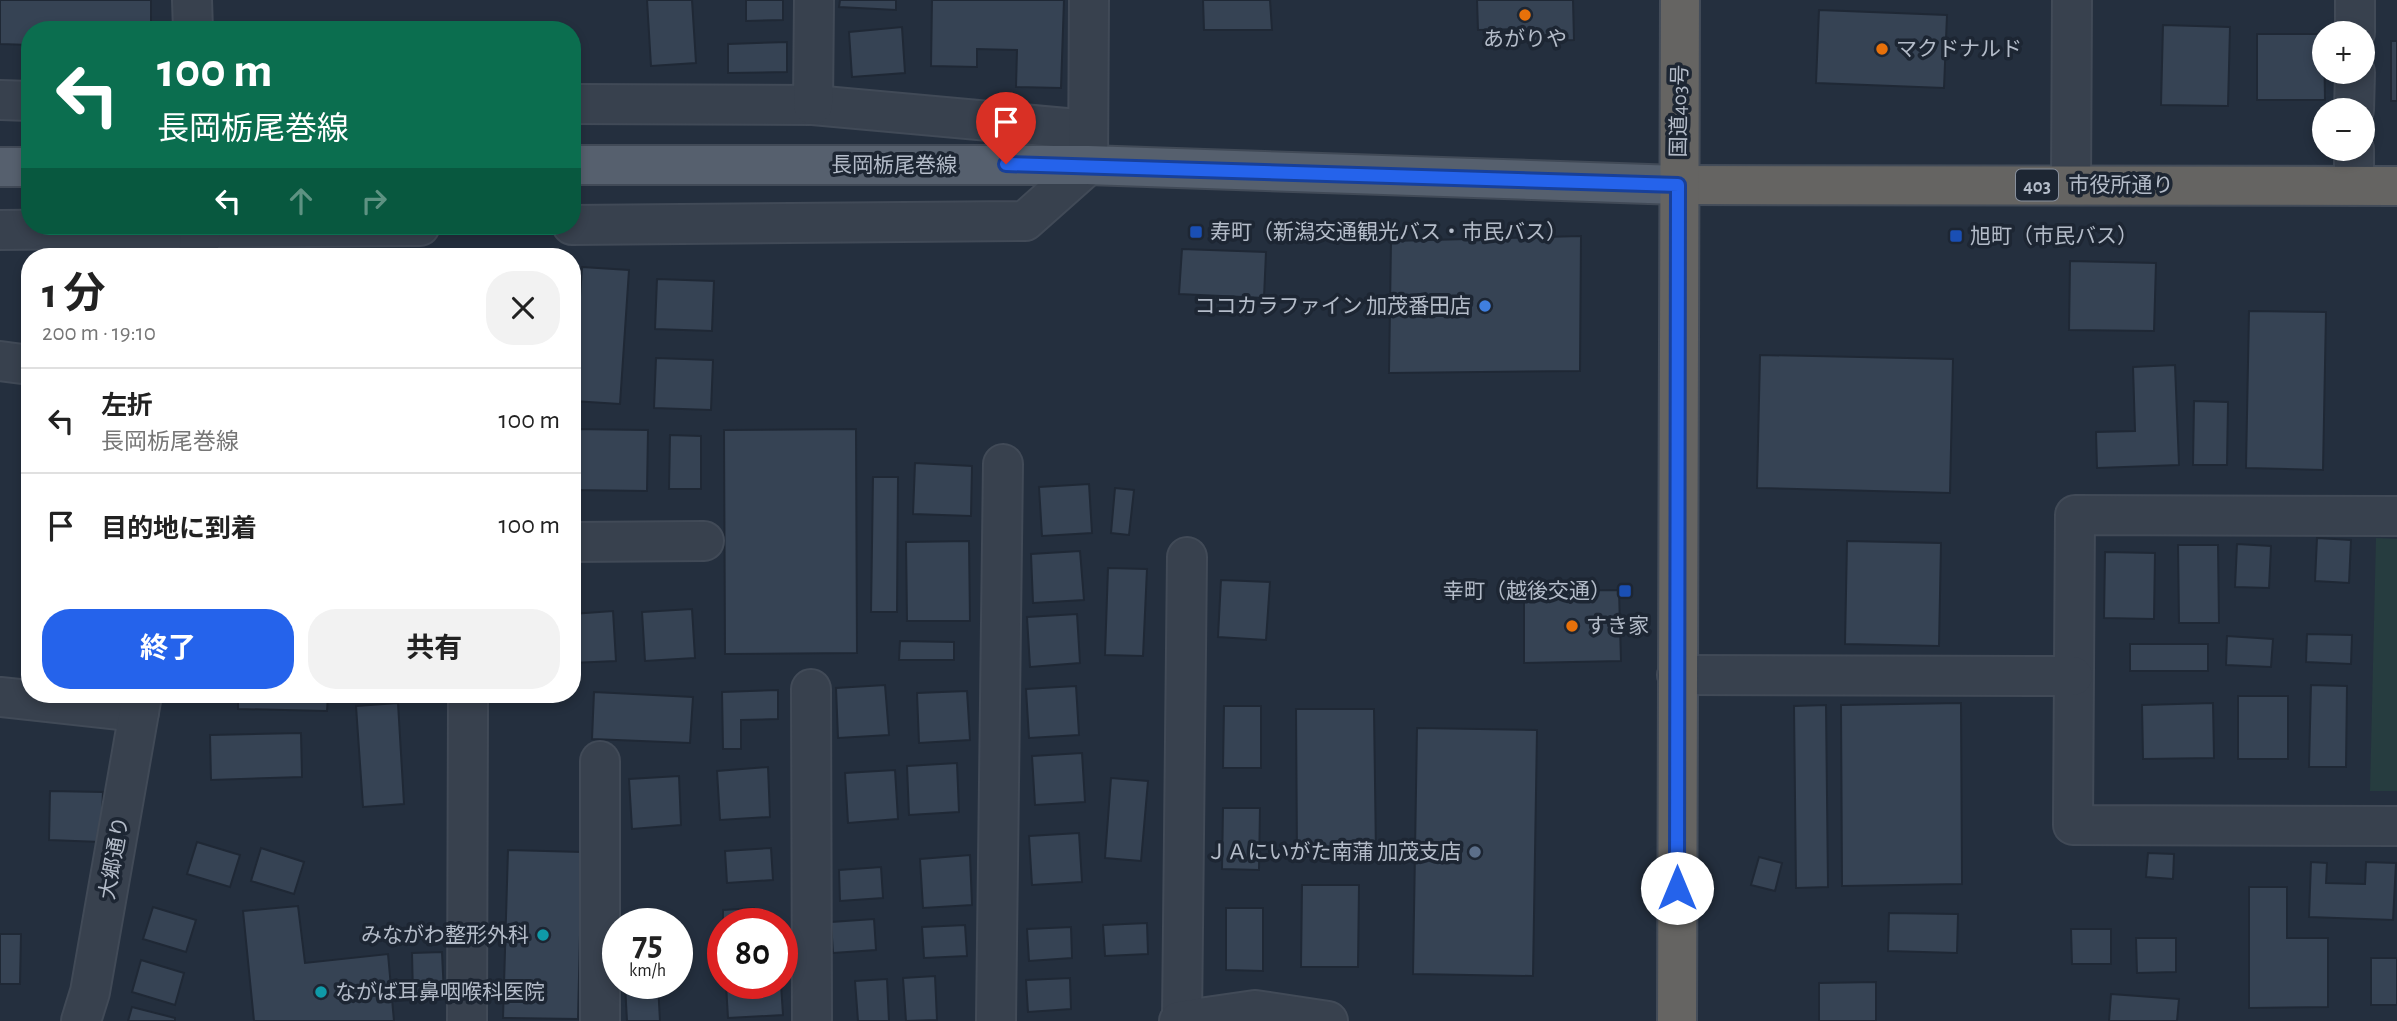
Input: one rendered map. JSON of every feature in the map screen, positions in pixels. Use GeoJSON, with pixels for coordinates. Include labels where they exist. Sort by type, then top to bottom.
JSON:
{"type":"FeatureCollection","features":[{"type":"Feature","properties":{"kind":"highway","name":"国道403号"},"geometry":{"type":"LineString","coordinates":[[1677,1021],[1680,0]]}},
{"type":"Feature","properties":{"kind":"highway","name":"市役所通り"},"geometry":{"type":"LineString","coordinates":[[1678,185],[2071,185],[2354,167],[2397,186]]}},
{"type":"Feature","properties":{"kind":"main road","name":"長岡栃尾巻線"},"geometry":{"type":"LineString","coordinates":[[581,165],[1088,147],[1678,185]]}},
{"type":"Feature","properties":{"kind":"main road"},"geometry":{"type":"LineString","coordinates":[[0,167],[21,167]]}},
{"type":"Feature","properties":{"kind":"street"},"geometry":{"type":"LineString","coordinates":[[192,0],[193,21]]}},
{"type":"Feature","properties":{"kind":"street"},"geometry":{"type":"LineString","coordinates":[[813,105],[814,0]]}},
{"type":"Feature","properties":{"kind":"street"},"geometry":{"type":"LineString","coordinates":[[581,225],[1025,221],[1088,147],[1089,0]]}},
{"type":"Feature","properties":{"kind":"street"},"geometry":{"type":"LineString","coordinates":[[2071,185],[2072,0]]}},
{"type":"Feature","properties":{"kind":"street"},"geometry":{"type":"LineString","coordinates":[[2355,0],[2355,21]]}},
{"type":"Feature","properties":{"kind":"street"},"geometry":{"type":"LineString","coordinates":[[0,100],[21,101]]}},
{"type":"Feature","properties":{"kind":"street"},"geometry":{"type":"LineString","coordinates":[[581,104],[813,105],[1088,147]]}},
{"type":"Feature","properties":{"kind":"street"},"geometry":{"type":"LineString","coordinates":[[0,230],[21,230]]}},
{"type":"Feature","properties":{"kind":"street"},"geometry":{"type":"LineString","coordinates":[[0,361],[21,364]]}},
{"type":"Feature","properties":{"kind":"street"},"geometry":{"type":"LineString","coordinates":[[996,1021],[1003,464]]}},
{"type":"Feature","properties":{"kind":"street"},"geometry":{"type":"LineString","coordinates":[[2397,516],[2075,515],[2073,676],[2073,825],[2397,826]]}},
{"type":"Feature","properties":{"kind":"street"},"geometry":{"type":"LineString","coordinates":[[581,542],[704,541]]}},
{"type":"Feature","properties":{"kind":"street"},"geometry":{"type":"LineString","coordinates":[[1186,557],[1180,1021],[1255,1010],[1328,1021]]}},
{"type":"Feature","properties":{"kind":"street"},"geometry":{"type":"LineString","coordinates":[[1677,675],[2073,676]]}},
{"type":"Feature","properties":{"kind":"street"},"geometry":{"type":"LineString","coordinates":[[811,689],[812,1021]]}},
{"type":"Feature","properties":{"kind":"street"},"geometry":{"type":"LineString","coordinates":[[0,697],[21,698]]}},
{"type":"Feature","properties":{"kind":"street","name":"大郷通り"},"geometry":{"type":"LineString","coordinates":[[81,1021],[90,992],[141,703]]}},
{"type":"Feature","properties":{"kind":"street"},"geometry":{"type":"LineString","coordinates":[[467,1021],[468,703]]}},
{"type":"Feature","properties":{"kind":"street"},"geometry":{"type":"LineString","coordinates":[[600,761],[600,1021]]}},
{"type":"Feature","properties":{"kind":"green space"},"geometry":{"type":"Polygon","coordinates":[[[2376,538],[2397,539],[2397,791],[2370,791],[2376,538]]]}},
{"type":"Feature","properties":{"kind":"building"},"geometry":{"type":"Polygon","coordinates":[[[0,0],[151,0],[151,21],[21,21],[21,45],[0,44],[0,0]]]}},
{"type":"Feature","properties":{"kind":"building"},"geometry":{"type":"Polygon","coordinates":[[[647,0],[692,0],[696,63],[651,66],[647,0]]]}},
{"type":"Feature","properties":{"kind":"building"},"geometry":{"type":"Polygon","coordinates":[[[746,0],[783,0],[783,20],[746,21],[746,0]]]}},
{"type":"Feature","properties":{"kind":"building"},"geometry":{"type":"Polygon","coordinates":[[[840,0],[896,0],[896,10],[839,7],[840,0]]]}},
{"type":"Feature","properties":{"kind":"building"},"geometry":{"type":"Polygon","coordinates":[[[932,0],[1064,0],[1061,88],[1016,87],[1017,50],[977,49],[977,67],[931,66],[932,0]]]}},
{"type":"Feature","properties":{"kind":"building"},"geometry":{"type":"Polygon","coordinates":[[[1203,0],[1270,0],[1272,30],[1204,30],[1203,0]]]}},
{"type":"Feature","properties":{"kind":"building","name":"あがりや"},"geometry":{"type":"Polygon","coordinates":[[[1477,0],[1573,0],[1574,40],[1522,41],[1522,29],[1478,30],[1477,0]]]}},
{"type":"Feature","properties":{"kind":"building","name":"マクドナルド"},"geometry":{"type":"Polygon","coordinates":[[[1819,10],[1947,15],[1944,88],[1816,83],[1819,10]]]}},
{"type":"Feature","properties":{"kind":"building"},"geometry":{"type":"Polygon","coordinates":[[[2163,25],[2230,27],[2228,106],[2161,105],[2163,25]]]}},
{"type":"Feature","properties":{"kind":"building"},"geometry":{"type":"Polygon","coordinates":[[[902,27],[905,73],[852,77],[849,32],[902,27]]]}},
{"type":"Feature","properties":{"kind":"building"},"geometry":{"type":"Polygon","coordinates":[[[2257,34],[2312,34],[2312,84],[2325,84],[2325,98],[2257,100],[2257,34]]]}},
{"type":"Feature","properties":{"kind":"building"},"geometry":{"type":"Polygon","coordinates":[[[2391,41],[2397,41],[2397,101],[2391,101],[2391,41]]]}},
{"type":"Feature","properties":{"kind":"building"},"geometry":{"type":"Polygon","coordinates":[[[787,42],[787,72],[728,73],[728,44],[787,42]]]}},
{"type":"Feature","properties":{"kind":"building","name":"ココカラファイン 加茂番田店"},"geometry":{"type":"Polygon","coordinates":[[[1581,236],[1580,371],[1389,373],[1391,241],[1581,236]]]}},
{"type":"Feature","properties":{"kind":"building"},"geometry":{"type":"Polygon","coordinates":[[[1182,249],[1266,252],[1264,298],[1179,294],[1182,249]]]}},
{"type":"Feature","properties":{"kind":"building"},"geometry":{"type":"Polygon","coordinates":[[[2070,261],[2156,263],[2154,331],[2069,330],[2070,261]]]}},
{"type":"Feature","properties":{"kind":"building"},"geometry":{"type":"Polygon","coordinates":[[[582,267],[629,270],[620,404],[581,402],[582,267]]]}},
{"type":"Feature","properties":{"kind":"building"},"geometry":{"type":"Polygon","coordinates":[[[657,279],[714,281],[712,331],[655,329],[657,279]]]}},
{"type":"Feature","properties":{"kind":"building"},"geometry":{"type":"Polygon","coordinates":[[[2249,311],[2326,312],[2323,470],[2246,468],[2249,311]]]}},
{"type":"Feature","properties":{"kind":"building"},"geometry":{"type":"Polygon","coordinates":[[[1760,355],[1953,359],[1950,493],[1757,488],[1760,355]]]}},
{"type":"Feature","properties":{"kind":"building"},"geometry":{"type":"Polygon","coordinates":[[[656,358],[713,360],[711,410],[654,408],[656,358]]]}},
{"type":"Feature","properties":{"kind":"building"},"geometry":{"type":"Polygon","coordinates":[[[2175,365],[2179,465],[2097,468],[2096,432],[2135,431],[2133,367],[2175,365]]]}},
{"type":"Feature","properties":{"kind":"building"},"geometry":{"type":"Polygon","coordinates":[[[2194,401],[2228,402],[2227,465],[2193,465],[2194,401]]]}},
{"type":"Feature","properties":{"kind":"building"},"geometry":{"type":"Polygon","coordinates":[[[581,429],[648,430],[647,491],[581,490],[581,429]]]}},
{"type":"Feature","properties":{"kind":"building"},"geometry":{"type":"Polygon","coordinates":[[[856,429],[857,653],[725,654],[724,430],[856,429]]]}},
{"type":"Feature","properties":{"kind":"building"},"geometry":{"type":"Polygon","coordinates":[[[670,435],[701,436],[701,489],[669,489],[670,435]]]}},
{"type":"Feature","properties":{"kind":"building"},"geometry":{"type":"Polygon","coordinates":[[[915,463],[972,466],[971,516],[913,514],[915,463]]]}},
{"type":"Feature","properties":{"kind":"building"},"geometry":{"type":"Polygon","coordinates":[[[873,477],[898,477],[897,612],[871,612],[873,477]]]}},
{"type":"Feature","properties":{"kind":"building"},"geometry":{"type":"Polygon","coordinates":[[[1089,484],[1092,533],[1042,536],[1039,487],[1089,484]]]}},
{"type":"Feature","properties":{"kind":"building"},"geometry":{"type":"Polygon","coordinates":[[[1115,488],[1134,490],[1129,535],[1111,533],[1115,488]]]}},
{"type":"Feature","properties":{"kind":"building"},"geometry":{"type":"Polygon","coordinates":[[[2317,538],[2351,540],[2349,583],[2315,581],[2317,538]]]}},
{"type":"Feature","properties":{"kind":"building"},"geometry":{"type":"Polygon","coordinates":[[[969,541],[970,621],[907,621],[906,542],[969,541]]]}},
{"type":"Feature","properties":{"kind":"building"},"geometry":{"type":"Polygon","coordinates":[[[1847,541],[1941,543],[1939,646],[1845,644],[1847,541]]]}},
{"type":"Feature","properties":{"kind":"building"},"geometry":{"type":"Polygon","coordinates":[[[2237,544],[2271,546],[2269,588],[2235,587],[2237,544]]]}},
{"type":"Feature","properties":{"kind":"building"},"geometry":{"type":"Polygon","coordinates":[[[2178,545],[2218,545],[2219,623],[2179,623],[2178,545]]]}},
{"type":"Feature","properties":{"kind":"building"},"geometry":{"type":"Polygon","coordinates":[[[1080,551],[1084,600],[1033,603],[1031,554],[1080,551]]]}},
{"type":"Feature","properties":{"kind":"building"},"geometry":{"type":"Polygon","coordinates":[[[2105,552],[2155,553],[2154,619],[2104,618],[2105,552]]]}},
{"type":"Feature","properties":{"kind":"building"},"geometry":{"type":"Polygon","coordinates":[[[1108,568],[1147,569],[1143,656],[1105,655],[1108,568]]]}},
{"type":"Feature","properties":{"kind":"building"},"geometry":{"type":"Polygon","coordinates":[[[1221,580],[1270,582],[1266,640],[1218,637],[1221,580]]]}},
{"type":"Feature","properties":{"kind":"building","name":"すき家"},"geometry":{"type":"Polygon","coordinates":[[[1619,590],[1621,661],[1524,663],[1524,591],[1619,590]]]}},
{"type":"Feature","properties":{"kind":"building"},"geometry":{"type":"Polygon","coordinates":[[[692,609],[695,658],[645,661],[642,612],[692,609]]]}},
{"type":"Feature","properties":{"kind":"building"},"geometry":{"type":"Polygon","coordinates":[[[613,611],[616,661],[581,663],[581,613],[613,611]]]}},
{"type":"Feature","properties":{"kind":"building"},"geometry":{"type":"Polygon","coordinates":[[[1077,614],[1080,663],[1030,667],[1027,617],[1077,614]]]}},
{"type":"Feature","properties":{"kind":"building"},"geometry":{"type":"Polygon","coordinates":[[[2307,634],[2352,635],[2351,664],[2306,662],[2307,634]]]}},
{"type":"Feature","properties":{"kind":"building"},"geometry":{"type":"Polygon","coordinates":[[[2227,636],[2273,639],[2271,667],[2226,665],[2227,636]]]}},
{"type":"Feature","properties":{"kind":"building"},"geometry":{"type":"Polygon","coordinates":[[[900,641],[954,642],[954,660],[899,660],[900,641]]]}},
{"type":"Feature","properties":{"kind":"building"},"geometry":{"type":"Polygon","coordinates":[[[2130,644],[2208,644],[2208,671],[2130,671],[2130,644]]]}},
{"type":"Feature","properties":{"kind":"building"},"geometry":{"type":"Polygon","coordinates":[[[885,685],[889,735],[838,738],[836,688],[885,685]]]}},
{"type":"Feature","properties":{"kind":"building"},"geometry":{"type":"Polygon","coordinates":[[[2311,685],[2347,686],[2346,767],[2309,767],[2311,685]]]}},
{"type":"Feature","properties":{"kind":"building"},"geometry":{"type":"Polygon","coordinates":[[[1076,686],[1079,735],[1029,738],[1026,689],[1076,686]]]}},
{"type":"Feature","properties":{"kind":"building"},"geometry":{"type":"Polygon","coordinates":[[[778,690],[778,719],[741,720],[741,749],[723,749],[722,692],[778,690]]]}},
{"type":"Feature","properties":{"kind":"building"},"geometry":{"type":"Polygon","coordinates":[[[967,691],[970,740],[919,743],[917,693],[967,691]]]}},
{"type":"Feature","properties":{"kind":"building"},"geometry":{"type":"Polygon","coordinates":[[[594,692],[693,697],[690,743],[592,739],[594,692]]]}},
{"type":"Feature","properties":{"kind":"building"},"geometry":{"type":"Polygon","coordinates":[[[2238,696],[2288,696],[2288,759],[2238,759],[2238,696]]]}},
{"type":"Feature","properties":{"kind":"building"},"geometry":{"type":"Polygon","coordinates":[[[238,703],[328,703],[327,711],[238,709],[238,703]]]}},
{"type":"Feature","properties":{"kind":"building"},"geometry":{"type":"Polygon","coordinates":[[[398,703],[404,804],[363,807],[356,706],[398,703]]]}},
{"type":"Feature","properties":{"kind":"building"},"geometry":{"type":"Polygon","coordinates":[[[1961,703],[1962,884],[1842,886],[1841,705],[1961,703]]]}},
{"type":"Feature","properties":{"kind":"building"},"geometry":{"type":"Polygon","coordinates":[[[2213,703],[2214,758],[2143,759],[2142,705],[2213,703]]]}},
{"type":"Feature","properties":{"kind":"building"},"geometry":{"type":"Polygon","coordinates":[[[1826,705],[1828,887],[1796,888],[1794,706],[1826,705]]]}},
{"type":"Feature","properties":{"kind":"building"},"geometry":{"type":"Polygon","coordinates":[[[1224,706],[1261,706],[1261,768],[1223,768],[1224,706]]]}},
{"type":"Feature","properties":{"kind":"building"},"geometry":{"type":"Polygon","coordinates":[[[1296,709],[1374,709],[1376,856],[1297,857],[1296,709]]]}},
{"type":"Feature","properties":{"kind":"building","name":"ＪＡにいがた南蒲 加茂支店"},"geometry":{"type":"Polygon","coordinates":[[[1417,728],[1537,730],[1533,976],[1413,974],[1417,728]]]}},
{"type":"Feature","properties":{"kind":"building"},"geometry":{"type":"Polygon","coordinates":[[[301,733],[302,777],[211,780],[210,735],[301,733]]]}},
{"type":"Feature","properties":{"kind":"building"},"geometry":{"type":"Polygon","coordinates":[[[1082,753],[1085,802],[1035,805],[1032,756],[1082,753]]]}},
{"type":"Feature","properties":{"kind":"building"},"geometry":{"type":"Polygon","coordinates":[[[957,763],[959,812],[909,815],[907,766],[957,763]]]}},
{"type":"Feature","properties":{"kind":"building"},"geometry":{"type":"Polygon","coordinates":[[[768,767],[770,817],[720,820],[717,771],[768,767]]]}},
{"type":"Feature","properties":{"kind":"building"},"geometry":{"type":"Polygon","coordinates":[[[895,770],[898,819],[848,823],[845,773],[895,770]]]}},
{"type":"Feature","properties":{"kind":"building"},"geometry":{"type":"Polygon","coordinates":[[[679,776],[681,825],[632,829],[629,779],[679,776]]]}},
{"type":"Feature","properties":{"kind":"building"},"geometry":{"type":"Polygon","coordinates":[[[1111,778],[1148,781],[1141,861],[1105,858],[1111,778]]]}},
{"type":"Feature","properties":{"kind":"building"},"geometry":{"type":"Polygon","coordinates":[[[50,791],[103,792],[101,842],[49,840],[50,791]]]}},
{"type":"Feature","properties":{"kind":"building"},"geometry":{"type":"Polygon","coordinates":[[[1223,808],[1260,808],[1259,870],[1222,869],[1223,808]]]}},
{"type":"Feature","properties":{"kind":"building"},"geometry":{"type":"Polygon","coordinates":[[[1079,833],[1082,882],[1032,885],[1029,836],[1079,833]]]}},
{"type":"Feature","properties":{"kind":"building"},"geometry":{"type":"Polygon","coordinates":[[[197,842],[240,855],[230,887],[187,874],[197,842]]]}},
{"type":"Feature","properties":{"kind":"building"},"geometry":{"type":"Polygon","coordinates":[[[261,848],[304,862],[294,894],[251,881],[261,848]]]}},
{"type":"Feature","properties":{"kind":"building"},"geometry":{"type":"Polygon","coordinates":[[[771,848],[773,880],[727,883],[725,851],[771,848]]]}},
{"type":"Feature","properties":{"kind":"building","name":"みながわ整形外科"},"geometry":{"type":"Polygon","coordinates":[[[508,850],[582,852],[578,1019],[503,1018],[508,850]]]}},
{"type":"Feature","properties":{"kind":"building"},"geometry":{"type":"Polygon","coordinates":[[[2148,853],[2174,854],[2173,879],[2146,877],[2148,853]]]}},
{"type":"Feature","properties":{"kind":"building"},"geometry":{"type":"Polygon","coordinates":[[[970,855],[972,905],[923,908],[920,859],[970,855]]]}},
{"type":"Feature","properties":{"kind":"building"},"geometry":{"type":"Polygon","coordinates":[[[1759,857],[1782,863],[1775,891],[1751,885],[1759,857]]]}},
{"type":"Feature","properties":{"kind":"building"},"geometry":{"type":"Polygon","coordinates":[[[2311,862],[2327,863],[2326,883],[2365,884],[2366,862],[2396,863],[2393,920],[2309,917],[2311,862]]]}},
{"type":"Feature","properties":{"kind":"building"},"geometry":{"type":"Polygon","coordinates":[[[881,867],[883,898],[840,901],[839,870],[881,867]]]}},
{"type":"Feature","properties":{"kind":"building"},"geometry":{"type":"Polygon","coordinates":[[[1302,885],[1359,885],[1358,967],[1301,967],[1302,885]]]}},
{"type":"Feature","properties":{"kind":"building"},"geometry":{"type":"Polygon","coordinates":[[[2249,887],[2287,887],[2287,938],[2328,938],[2328,1007],[2249,1008],[2249,887]]]}},
{"type":"Feature","properties":{"kind":"building","name":"ながば耳鼻咽喉科医院"},"geometry":{"type":"Polygon","coordinates":[[[298,906],[305,963],[388,954],[394,1021],[254,1021],[243,911],[298,906]]]}},
{"type":"Feature","properties":{"kind":"building"},"geometry":{"type":"Polygon","coordinates":[[[153,907],[196,920],[186,952],[143,939],[153,907]]]}},
{"type":"Feature","properties":{"kind":"building"},"geometry":{"type":"Polygon","coordinates":[[[1226,908],[1263,908],[1263,971],[1226,970],[1226,908]]]}},
{"type":"Feature","properties":{"kind":"building"},"geometry":{"type":"Polygon","coordinates":[[[1889,913],[1958,914],[1957,953],[1888,951],[1889,913]]]}},
{"type":"Feature","properties":{"kind":"building"},"geometry":{"type":"Polygon","coordinates":[[[874,919],[876,950],[833,953],[831,922],[874,919]]]}},
{"type":"Feature","properties":{"kind":"building"},"geometry":{"type":"Polygon","coordinates":[[[1147,923],[1148,954],[1105,956],[1103,925],[1147,923]]]}},
{"type":"Feature","properties":{"kind":"building"},"geometry":{"type":"Polygon","coordinates":[[[965,925],[967,956],[924,958],[922,927],[965,925]]]}},
{"type":"Feature","properties":{"kind":"building"},"geometry":{"type":"Polygon","coordinates":[[[1071,927],[1072,958],[1029,961],[1027,929],[1071,927]]]}},
{"type":"Feature","properties":{"kind":"building"},"geometry":{"type":"Polygon","coordinates":[[[2071,929],[2111,929],[2111,964],[2072,964],[2071,929]]]}},
{"type":"Feature","properties":{"kind":"building"},"geometry":{"type":"Polygon","coordinates":[[[0,934],[21,934],[20,984],[0,984],[0,934]]]}},
{"type":"Feature","properties":{"kind":"building"},"geometry":{"type":"Polygon","coordinates":[[[2136,938],[2176,938],[2176,972],[2137,973],[2136,938]]]}},
{"type":"Feature","properties":{"kind":"building"},"geometry":{"type":"Polygon","coordinates":[[[442,952],[444,995],[413,996],[412,953],[442,952]]]}},
{"type":"Feature","properties":{"kind":"building"},"geometry":{"type":"Polygon","coordinates":[[[2371,958],[2397,958],[2397,1005],[2371,1005],[2371,958]]]}},
{"type":"Feature","properties":{"kind":"building"},"geometry":{"type":"Polygon","coordinates":[[[141,960],[184,973],[175,1005],[132,992],[141,960]]]}},
{"type":"Feature","properties":{"kind":"building"},"geometry":{"type":"Polygon","coordinates":[[[935,976],[937,1020],[906,1021],[903,978],[935,976]]]}},
{"type":"Feature","properties":{"kind":"building"},"geometry":{"type":"Polygon","coordinates":[[[1070,978],[1071,1009],[1028,1012],[1026,980],[1070,978]]]}},
{"type":"Feature","properties":{"kind":"building"},"geometry":{"type":"Polygon","coordinates":[[[887,979],[889,1021],[858,1021],[855,981],[887,979]]]}},
{"type":"Feature","properties":{"kind":"building"},"geometry":{"type":"Polygon","coordinates":[[[1876,982],[1876,1021],[1819,1021],[1819,983],[1876,982]]]}},
{"type":"Feature","properties":{"kind":"building"},"geometry":{"type":"Polygon","coordinates":[[[2111,994],[2179,999],[2177,1021],[2109,1021],[2111,994]]]}},
{"type":"Feature","properties":{"kind":"building"},"geometry":{"type":"Polygon","coordinates":[[[626,999],[659,999],[660,1021],[627,1021],[626,999]]]}},
{"type":"Feature","properties":{"kind":"building"},"geometry":{"type":"Polygon","coordinates":[[[727,999],[782,999],[783,1015],[728,1018],[727,999]]]}},
{"type":"Feature","properties":{"kind":"building"},"geometry":{"type":"Polygon","coordinates":[[[132,1007],[175,1018],[175,1021],[128,1021],[132,1007]]]}},
{"type":"Feature","properties":{"kind":"place","name":"あがりや"},"geometry":{"type":"Point","coordinates":[1525,15]}},
{"type":"Feature","properties":{"kind":"place","name":"マクドナルド"},"geometry":{"type":"Point","coordinates":[1882,49]}},
{"type":"Feature","properties":{"kind":"place","name":"寿町（新潟交通観光バス・市民バス）"},"geometry":{"type":"Point","coordinates":[1196,232]}},
{"type":"Feature","properties":{"kind":"place","name":"旭町（市民バス）"},"geometry":{"type":"Point","coordinates":[1956,236]}},
{"type":"Feature","properties":{"kind":"place","name":"ココカラファイン 加茂番田店"},"geometry":{"type":"Point","coordinates":[1485,306]}},
{"type":"Feature","properties":{"kind":"place","name":"幸町（越後交通）"},"geometry":{"type":"Point","coordinates":[1625,591]}},
{"type":"Feature","properties":{"kind":"place","name":"すき家"},"geometry":{"type":"Point","coordinates":[1572,626]}},
{"type":"Feature","properties":{"kind":"place","name":"ＪＡにいがた南蒲 加茂支店"},"geometry":{"type":"Point","coordinates":[1475,852]}},
{"type":"Feature","properties":{"kind":"place","name":"みながわ整形外科"},"geometry":{"type":"Point","coordinates":[543,935]}},
{"type":"Feature","properties":{"kind":"place","name":"ながば耳鼻咽喉科医院"},"geometry":{"type":"Point","coordinates":[321,992]}},
{"type":"Feature","properties":{"kind":"route"},"geometry":{"type":"LineString","coordinates":[[1006,164],[1088,164],[1678,185],[1677,888]]}}]}
